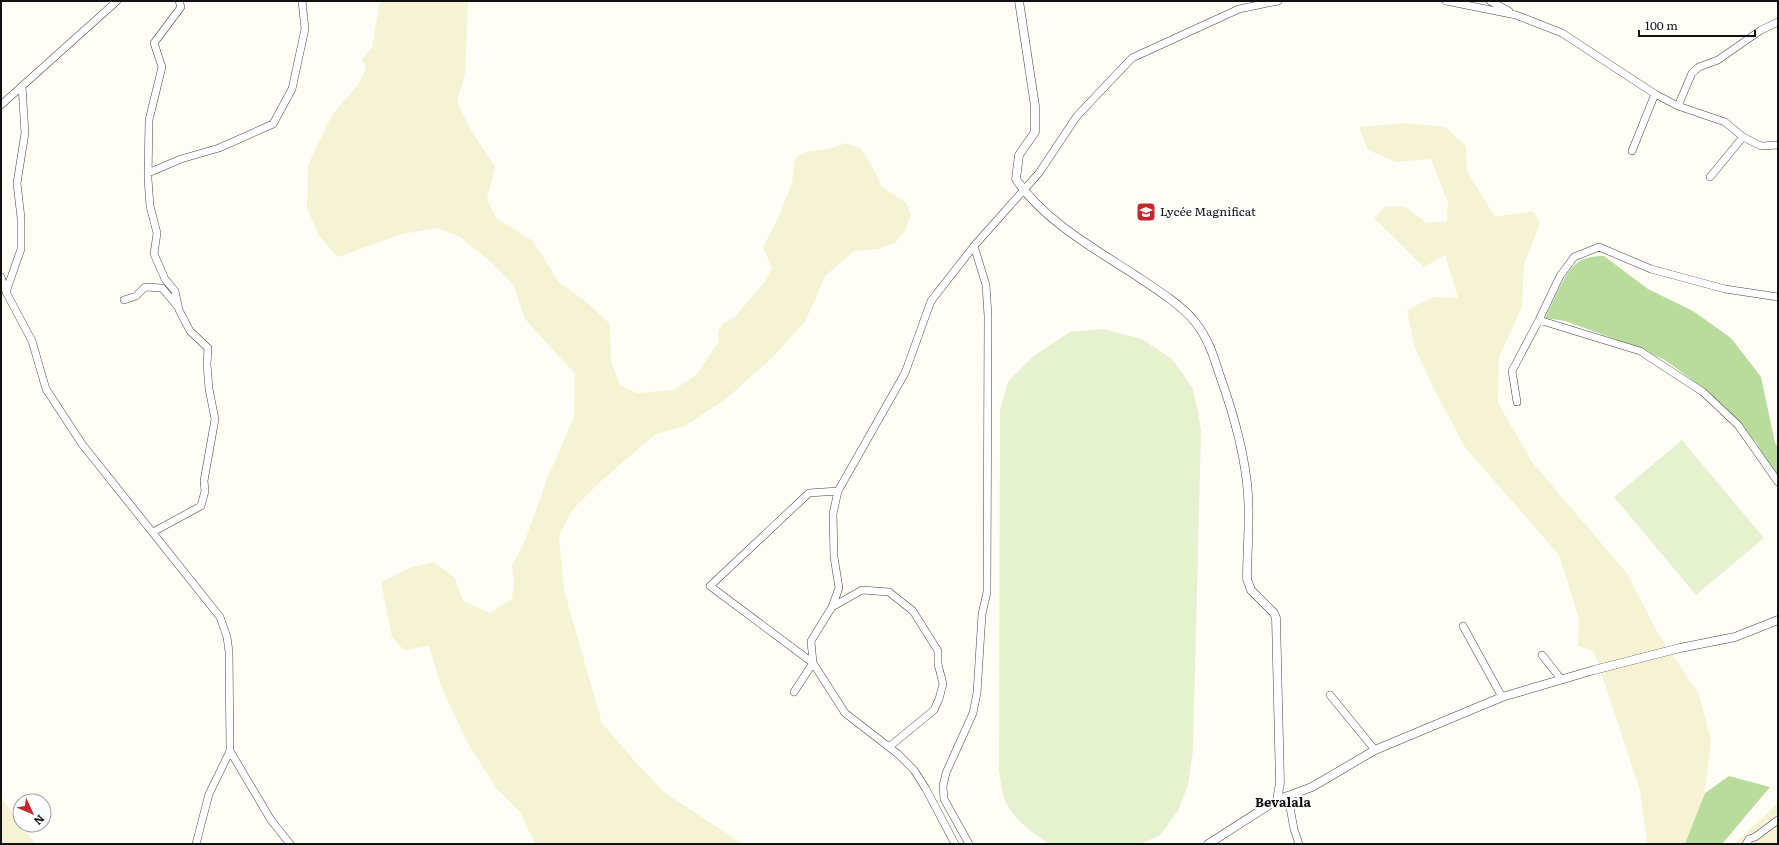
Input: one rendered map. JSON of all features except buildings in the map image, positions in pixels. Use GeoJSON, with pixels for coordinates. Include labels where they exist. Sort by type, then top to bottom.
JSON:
{"type":"FeatureCollection","features":[{"type":"Feature","properties":{"kind":"street"},"geometry":{"type":"LineString","coordinates":[[1,105],[117,1]]}},
{"type":"Feature","properties":{"kind":"street"},"geometry":{"type":"LineString","coordinates":[[178,1],[181,7],[154,43],[162,66],[149,120],[148,173],[150,206],[157,233],[154,254],[165,279],[175,291],[179,310]]}},
{"type":"Feature","properties":{"kind":"street"},"geometry":{"type":"LineString","coordinates":[[148,173],[181,159],[219,148],[273,124],[292,89],[305,29],[302,1]]}},
{"type":"Feature","properties":{"kind":"street"},"geometry":{"type":"LineString","coordinates":[[1019,1],[1035,106],[1036,132],[1019,155],[1016,179],[1023,189],[1051,217],[1089,245],[1162,293],[1194,321],[1208,341],[1234,413],[1248,494],[1247,579],[1251,590],[1274,613],[1276,618],[1280,783],[1277,800]]}},
{"type":"Feature","properties":{"kind":"street"},"geometry":{"type":"LineString","coordinates":[[794,692],[814,663],[811,641],[832,607],[839,588],[834,557],[833,514],[838,491],[905,373],[931,301],[974,246],[1023,189],[1039,173],[1077,116],[1132,58],[1239,9],[1278,1]]}},
{"type":"Feature","properties":{"kind":"street"},"geometry":{"type":"LineString","coordinates":[[1446,1],[1516,15]]}},
{"type":"Feature","properties":{"kind":"street"},"geometry":{"type":"LineString","coordinates":[[1490,1],[1516,15],[1562,33],[1655,94],[1678,106],[1724,122],[1743,137],[1761,146],[1778,145]]}},
{"type":"Feature","properties":{"kind":"street"},"geometry":{"type":"LineString","coordinates":[[1678,106],[1692,73],[1699,67],[1718,60],[1760,30],[1778,22]]}},
{"type":"Feature","properties":{"kind":"street"},"geometry":{"type":"LineString","coordinates":[[6,292],[21,249],[21,218],[16,183],[25,133],[22,86]]}},
{"type":"Feature","properties":{"kind":"street"},"geometry":{"type":"LineString","coordinates":[[1632,151],[1655,94]]}},
{"type":"Feature","properties":{"kind":"street"},"geometry":{"type":"LineString","coordinates":[[1710,177],[1743,137]]}},
{"type":"Feature","properties":{"kind":"street"},"geometry":{"type":"LineString","coordinates":[[969,844],[944,799],[943,786],[946,773],[973,713],[977,693],[982,614],[986,592],[988,316],[986,285],[974,246]]}},
{"type":"Feature","properties":{"kind":"street"},"geometry":{"type":"LineString","coordinates":[[1517,402],[1512,371],[1540,320],[1560,276],[1574,257],[1599,247],[1658,271],[1725,290],[1778,297]]}},
{"type":"Feature","properties":{"kind":"street"},"geometry":{"type":"LineString","coordinates":[[1,277],[6,292],[32,340],[46,389],[82,444],[220,617],[227,637],[229,652],[230,751],[209,794],[196,844]]}},
{"type":"Feature","properties":{"kind":"street"},"geometry":{"type":"LineString","coordinates":[[124,300],[136,296],[145,287],[162,288],[179,310],[190,331],[208,348],[209,390],[215,419],[204,481],[205,491],[202,506],[153,532]]}},
{"type":"Feature","properties":{"kind":"street"},"geometry":{"type":"LineString","coordinates":[[1540,320],[1640,350],[1703,392],[1738,425],[1778,482]]}},
{"type":"Feature","properties":{"kind":"street"},"geometry":{"type":"LineString","coordinates":[[838,491],[809,493],[710,586],[814,663],[845,713],[888,746],[914,770],[926,789],[955,844]]}},
{"type":"Feature","properties":{"kind":"street"},"geometry":{"type":"LineString","coordinates":[[832,607],[862,590],[889,592],[913,612],[938,651],[938,664],[943,684],[934,710],[888,746]]}},
{"type":"Feature","properties":{"kind":"street"},"geometry":{"type":"LineString","coordinates":[[1208,844],[1277,800],[1312,787],[1375,750],[1502,697],[1560,679],[1680,648],[1735,637],[1778,620]]}},
{"type":"Feature","properties":{"kind":"street"},"geometry":{"type":"LineString","coordinates":[[1463,626],[1502,697]]}},
{"type":"Feature","properties":{"kind":"street"},"geometry":{"type":"LineString","coordinates":[[1542,655],[1560,679]]}},
{"type":"Feature","properties":{"kind":"street"},"geometry":{"type":"LineString","coordinates":[[1330,695],[1375,750]]}},
{"type":"Feature","properties":{"kind":"street"},"geometry":{"type":"LineString","coordinates":[[230,751],[271,820],[290,844]]}},
{"type":"Feature","properties":{"kind":"street"},"geometry":{"type":"LineString","coordinates":[[1288,797],[1294,829],[1299,844]]}},
{"type":"Feature","properties":{"kind":"street"},"geometry":{"type":"LineString","coordinates":[[1746,844],[1749,839],[1755,837],[1778,820]]}},
{"type":"Feature","properties":{"kind":"shaded area"},"geometry":{"type":"Polygon","coordinates":[[[380,1],[468,1],[465,74],[457,101],[469,127],[495,167],[487,199],[496,218],[533,241],[559,282],[584,300],[610,324],[611,362],[620,385],[637,393],[674,390],[697,374],[719,341],[718,332],[722,324],[735,317],[764,283],[772,268],[763,247],[779,216],[792,183],[795,158],[806,152],[828,149],[847,143],[861,149],[872,166],[881,186],[906,203],[911,214],[906,229],[896,242],[879,249],[854,251],[825,276],[806,320],[774,356],[727,398],[685,426],[656,434],[602,480],[573,509],[559,535],[564,590],[602,723],[665,793],[743,844],[535,844],[520,812],[497,789],[467,742],[441,686],[429,646],[404,650],[392,637],[381,582],[410,568],[434,562],[455,578],[463,601],[490,613],[512,599],[514,582],[512,565],[523,546],[547,479],[574,417],[575,374],[525,319],[513,284],[492,263],[460,237],[438,228],[402,234],[338,257],[319,236],[307,208],[308,165],[332,115],[358,85],[366,69],[362,59],[372,48],[380,1]]]}},
{"type":"Feature","properties":{"kind":"shaded area"},"geometry":{"type":"Polygon","coordinates":[[[1404,123],[1445,127],[1466,146],[1467,171],[1495,217],[1533,211],[1540,223],[1524,264],[1522,307],[1499,357],[1498,403],[1532,462],[1626,572],[1659,635],[1699,694],[1711,740],[1705,793],[1690,844],[1647,844],[1640,790],[1594,651],[1578,646],[1579,618],[1559,555],[1465,447],[1434,389],[1414,346],[1407,310],[1433,297],[1458,298],[1445,255],[1424,267],[1374,218],[1386,206],[1405,207],[1427,223],[1447,221],[1448,203],[1431,159],[1396,162],[1368,150],[1359,127],[1404,123]]]}},
{"type":"Feature","properties":{"kind":"shaded area"},"geometry":{"type":"Polygon","coordinates":[[[1,796],[12,813],[12,833],[27,833],[36,844],[1,844],[1,796]]]}},
{"type":"Feature","properties":{"kind":"shaded area"},"geometry":{"type":"Polygon","coordinates":[[[1778,803],[1778,844],[1736,844],[1736,842],[1778,803]]]}},
{"type":"Feature","properties":{"kind":"green space"},"geometry":{"type":"Polygon","coordinates":[[[1604,256],[1648,289],[1693,311],[1731,338],[1761,377],[1775,443],[1778,447],[1778,484],[1756,442],[1710,393],[1665,360],[1623,342],[1565,321],[1545,318],[1563,281],[1572,267],[1586,258],[1604,256]]]}},
{"type":"Feature","properties":{"kind":"green space"},"geometry":{"type":"Polygon","coordinates":[[[1103,329],[1142,339],[1172,359],[1192,387],[1198,412],[1201,430],[1193,750],[1188,785],[1178,811],[1160,835],[1141,844],[1049,844],[1036,836],[1011,812],[1003,795],[999,771],[1000,410],[1008,382],[1032,357],[1070,332],[1103,329]]]}},
{"type":"Feature","properties":{"kind":"green space"},"geometry":{"type":"Polygon","coordinates":[[[1682,440],[1764,538],[1696,595],[1614,497],[1682,440]]]}},
{"type":"Feature","properties":{"kind":"green space"},"geometry":{"type":"Polygon","coordinates":[[[1729,776],[1770,787],[1722,844],[1685,844],[1705,793],[1729,776]]]}},
{"type":"Feature","properties":{"kind":"place","name":"Lycée Magnificat"},"geometry":{"type":"Point","coordinates":[1146,212]}},
{"type":"Feature","properties":{"kind":"district","name":"Bevalala"},"geometry":{"type":"Point","coordinates":[1283,802]}}]}
